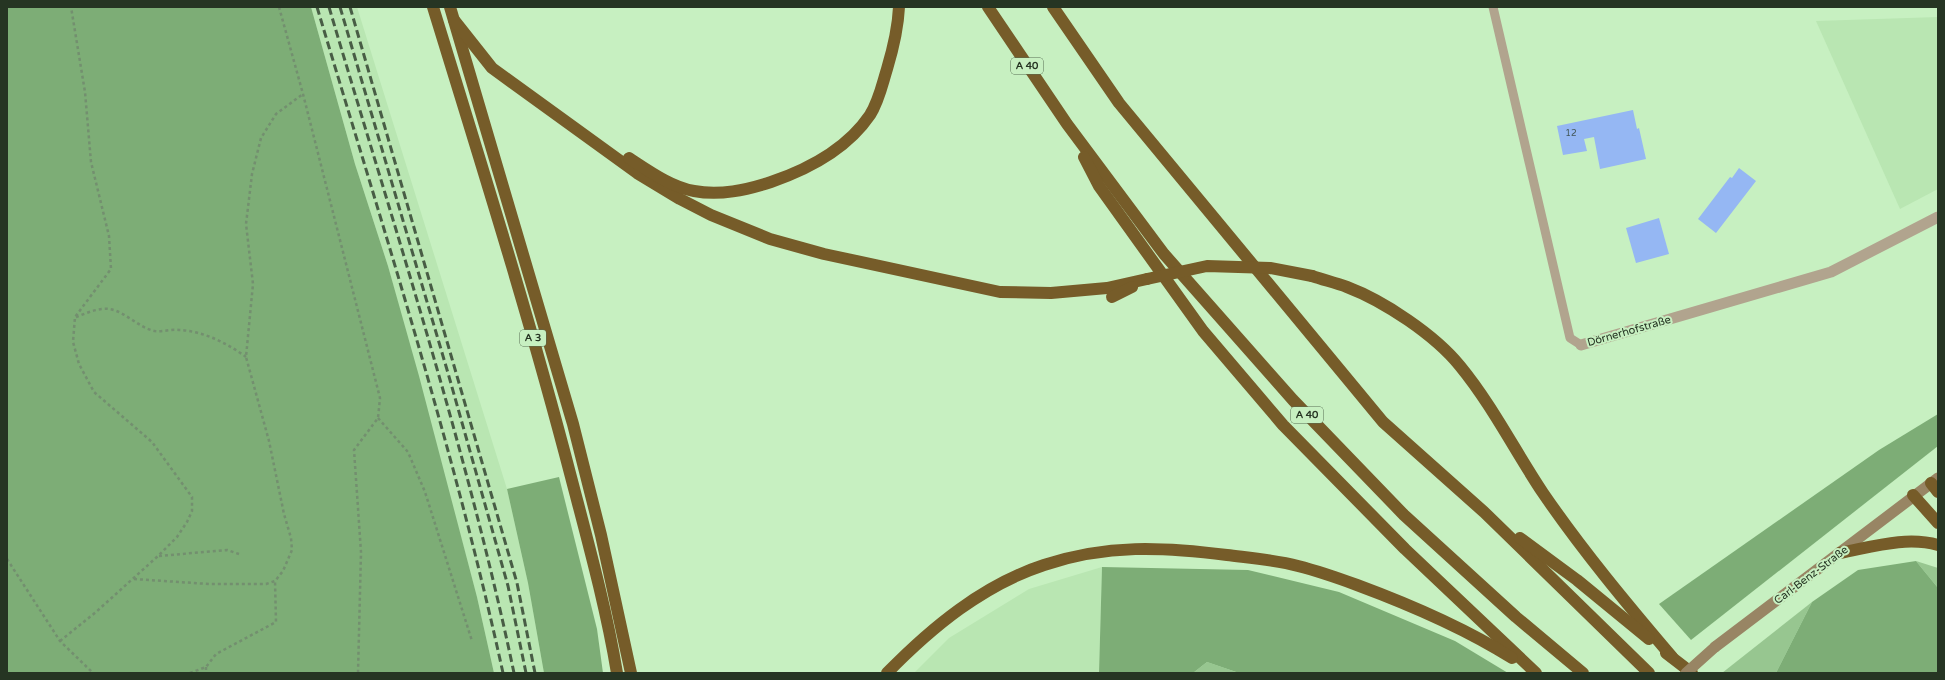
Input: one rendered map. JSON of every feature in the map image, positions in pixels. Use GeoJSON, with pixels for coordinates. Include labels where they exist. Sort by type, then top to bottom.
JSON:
{"type":"FeatureCollection","features":[{"type":"Feature","properties":{"kind":"highway","name":"A 3"},"geometry":{"type":"LineString","coordinates":[[433,7],[492,199],[557,421],[586,535],[617,673]]}},
{"type":"Feature","properties":{"kind":"highway","name":"A 3"},"geometry":{"type":"LineString","coordinates":[[450,7],[573,424],[602,543],[631,673]]}},
{"type":"Feature","properties":{"kind":"highway"},"geometry":{"type":"LineString","coordinates":[[454,20],[492,68],[586,134],[671,184],[693,191],[713,193],[738,191],[782,178],[828,156],[850,139],[870,114],[880,94],[894,40],[899,7]]}},
{"type":"Feature","properties":{"kind":"highway","name":"A 40"},"geometry":{"type":"LineString","coordinates":[[988,7],[1067,124],[1164,254],[1293,400],[1404,514],[1516,617],[1583,673]]}},
{"type":"Feature","properties":{"kind":"highway"},"geometry":{"type":"LineString","coordinates":[[1053,7],[1119,103],[1383,422],[1484,512],[1649,673]]}},
{"type":"Feature","properties":{"kind":"highway"},"geometry":{"type":"LineString","coordinates":[[1067,124],[1099,186],[1203,332],[1283,425],[1406,549],[1535,673]]}},
{"type":"Feature","properties":{"kind":"highway"},"geometry":{"type":"LineString","coordinates":[[609,148],[659,187],[711,215],[770,239],[817,252],[1000,292],[1109,292],[1147,279],[1208,266],[1270,268],[1312,276],[1348,287],[1386,307],[1426,334],[1459,365],[1488,402],[1544,493],[1615,590],[1672,657]]}},
{"type":"Feature","properties":{"kind":"highway"},"geometry":{"type":"LineString","coordinates":[[1913,495],[1938,523]]}},
{"type":"Feature","properties":{"kind":"highway"},"geometry":{"type":"LineString","coordinates":[[1484,512],[1577,580],[1692,673]]}},
{"type":"Feature","properties":{"kind":"highway"},"geometry":{"type":"LineString","coordinates":[[1840,553],[1906,541],[1919,541],[1938,546]]}},
{"type":"Feature","properties":{"kind":"highway"},"geometry":{"type":"LineString","coordinates":[[888,673],[914,647],[948,618],[1002,583],[1043,565],[1089,554],[1147,548],[1174,548],[1242,557],[1305,568],[1386,596],[1441,619],[1482,639],[1535,673]]}},
{"type":"Feature","properties":{"kind":"main road","name":"Carl-Benz-Straße"},"geometry":{"type":"LineString","coordinates":[[1686,673],[1715,647],[1840,553],[1913,495],[1936,484]]}},
{"type":"Feature","properties":{"kind":"street","name":"Dörnerhofstraße"},"geometry":{"type":"LineString","coordinates":[[1580,345],[1832,272],[1938,217]]}},
{"type":"Feature","properties":{"kind":"lane","name":"Dörnerhofstraße"},"geometry":{"type":"LineString","coordinates":[[1493,7],[1570,338],[1580,345]]}},
{"type":"Feature","properties":{"kind":"path"},"geometry":{"type":"LineString","coordinates":[[60,641],[133,579],[177,538],[192,511],[192,497],[152,442],[94,392],[79,364],[73,342],[75,317],[111,269],[109,236],[91,162],[85,92],[71,7]]}},
{"type":"Feature","properties":{"kind":"path"},"geometry":{"type":"LineString","coordinates":[[279,7],[303,94],[380,398],[378,418],[354,450],[361,552],[358,673]]}},
{"type":"Feature","properties":{"kind":"path"},"geometry":{"type":"LineString","coordinates":[[133,579],[209,584],[266,584],[275,581],[283,571],[292,550],[291,538],[284,514],[269,441],[246,357],[253,284],[246,224],[252,174],[260,138],[276,114],[303,94]]}},
{"type":"Feature","properties":{"kind":"path"},"geometry":{"type":"LineString","coordinates":[[75,317],[103,308],[119,312],[133,322],[154,331],[179,330],[208,336],[229,345],[246,357]]}},
{"type":"Feature","properties":{"kind":"path"},"geometry":{"type":"LineString","coordinates":[[378,418],[408,452],[425,492],[472,641]]}},
{"type":"Feature","properties":{"kind":"path"},"geometry":{"type":"LineString","coordinates":[[158,556],[227,550],[239,554]]}},
{"type":"Feature","properties":{"kind":"path"},"geometry":{"type":"LineString","coordinates":[[7,559],[60,641],[93,673]]}},
{"type":"Feature","properties":{"kind":"path"},"geometry":{"type":"LineString","coordinates":[[190,673],[206,667],[216,654],[276,622],[275,581]]}},
{"type":"Feature","properties":{"kind":"path"},"geometry":{"type":"LineString","coordinates":[[206,667],[206,673]]}},
{"type":"Feature","properties":{"kind":"shaded area"},"geometry":{"type":"Polygon","coordinates":[[[7,7],[311,7],[355,164],[388,266],[419,376],[477,597],[494,673],[7,673],[7,7]]]}},
{"type":"Feature","properties":{"kind":"shaded area"},"geometry":{"type":"Polygon","coordinates":[[[311,7],[357,7],[507,489],[528,583],[544,673],[494,673],[477,597],[388,266],[355,164],[311,7]]]}},
{"type":"Feature","properties":{"kind":"shaded area"},"geometry":{"type":"Polygon","coordinates":[[[1938,17],[1938,189],[1900,209],[1816,21],[1938,17]]]}},
{"type":"Feature","properties":{"kind":"shaded area"},"geometry":{"type":"Polygon","coordinates":[[[1938,414],[1938,446],[1691,640],[1659,604],[1879,450],[1938,414]]]}},
{"type":"Feature","properties":{"kind":"shaded area"},"geometry":{"type":"Polygon","coordinates":[[[559,477],[597,629],[603,673],[544,673],[528,583],[507,489],[559,477]]]}},
{"type":"Feature","properties":{"kind":"shaded area"},"geometry":{"type":"Polygon","coordinates":[[[1916,561],[1938,568],[1938,588],[1916,561]]]}},
{"type":"Feature","properties":{"kind":"shaded area"},"geometry":{"type":"Polygon","coordinates":[[[1916,561],[1938,588],[1938,673],[1776,673],[1812,602],[1858,570],[1916,561]]]}},
{"type":"Feature","properties":{"kind":"shaded area"},"geometry":{"type":"Polygon","coordinates":[[[1102,567],[1099,673],[914,673],[949,638],[1029,589],[1102,567]]]}},
{"type":"Feature","properties":{"kind":"shaded area"},"geometry":{"type":"Polygon","coordinates":[[[1102,567],[1248,570],[1339,592],[1455,641],[1508,673],[1239,673],[1207,662],[1193,673],[1099,673],[1102,567]]]}},
{"type":"Feature","properties":{"kind":"shaded area"},"geometry":{"type":"Polygon","coordinates":[[[1812,602],[1776,673],[1722,673],[1812,602]]]}},
{"type":"Feature","properties":{"kind":"shaded area"},"geometry":{"type":"Polygon","coordinates":[[[1207,662],[1239,673],[1193,673],[1207,662]]]}},
{"type":"Feature","properties":{"kind":"building"},"geometry":{"type":"Polygon","coordinates":[[[1633,110],[1646,159],[1600,169],[1594,137],[1584,139],[1587,151],[1563,155],[1557,126],[1633,110]]]}},
{"type":"Feature","properties":{"kind":"building"},"geometry":{"type":"Polygon","coordinates":[[[1739,168],[1756,181],[1716,233],[1698,219],[1730,177],[1732,178],[1739,168]]]}},
{"type":"Feature","properties":{"kind":"building"},"geometry":{"type":"Polygon","coordinates":[[[1659,218],[1669,254],[1636,263],[1626,228],[1659,218]]]}},
{"type":"Feature","properties":{"kind":"railway"},"geometry":{"type":"LineString","coordinates":[[317,7],[440,422],[463,505],[503,673]]}},
{"type":"Feature","properties":{"kind":"railway"},"geometry":{"type":"LineString","coordinates":[[329,7],[404,255],[452,422],[495,589],[514,673]]}},
{"type":"Feature","properties":{"kind":"railway"},"geometry":{"type":"LineString","coordinates":[[340,7],[448,373],[508,586],[526,673]]}},
{"type":"Feature","properties":{"kind":"railway"},"geometry":{"type":"LineString","coordinates":[[350,7],[517,583],[535,673]]}}]}
